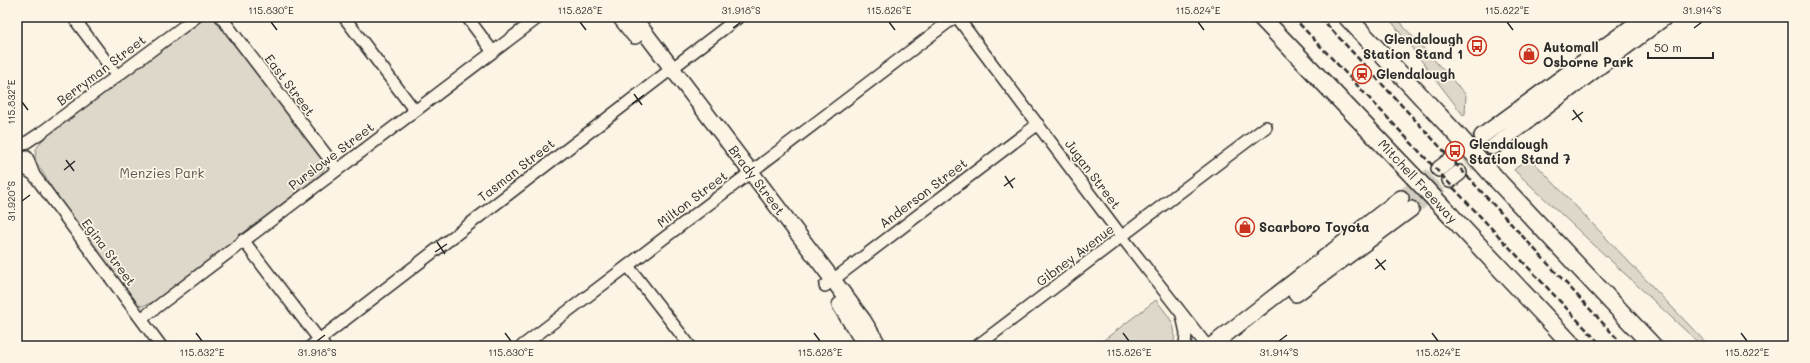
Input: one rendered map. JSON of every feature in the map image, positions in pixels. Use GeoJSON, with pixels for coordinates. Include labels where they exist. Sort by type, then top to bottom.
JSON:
{"type":"FeatureCollection","features":[{"type":"Feature","properties":{"kind":"highway","name":"Mitchell Freeway"},"geometry":{"type":"LineString","coordinates":[[1261,17],[1573,346]]}},
{"type":"Feature","properties":{"kind":"highway"},"geometry":{"type":"LineString","coordinates":[[1347,17],[1653,346]]}},
{"type":"Feature","properties":{"kind":"main road","name":"Brady Street"},"geometry":{"type":"LineString","coordinates":[[620,17],[668,71]]}},
{"type":"Feature","properties":{"kind":"main road","name":"Brady Street"},"geometry":{"type":"LineString","coordinates":[[633,17],[668,71],[829,283],[863,320],[879,346]]}},
{"type":"Feature","properties":{"kind":"main road"},"geometry":{"type":"LineString","coordinates":[[1482,136],[1645,17]]}},
{"type":"Feature","properties":{"kind":"main road"},"geometry":{"type":"LineString","coordinates":[[1493,147],[1665,17]]}},
{"type":"Feature","properties":{"kind":"main road"},"geometry":{"type":"LineString","coordinates":[[1211,346],[1406,204],[1225,346]]}},
{"type":"Feature","properties":{"kind":"main road","name":"Brady Street"},"geometry":{"type":"LineString","coordinates":[[829,283],[843,310],[866,346]]}},
{"type":"Feature","properties":{"kind":"street"},"geometry":{"type":"LineString","coordinates":[[73,17],[117,76]]}},
{"type":"Feature","properties":{"kind":"street","name":"Berryman Street"},"geometry":{"type":"LineString","coordinates":[[17,163],[23,162],[24,148],[42,132],[196,17]]}},
{"type":"Feature","properties":{"kind":"street","name":"East Street"},"geometry":{"type":"LineString","coordinates":[[222,17],[337,169]]}},
{"type":"Feature","properties":{"kind":"street"},"geometry":{"type":"LineString","coordinates":[[344,17],[414,111]]}},
{"type":"Feature","properties":{"kind":"street"},"geometry":{"type":"LineString","coordinates":[[467,17],[493,52]]}},
{"type":"Feature","properties":{"kind":"street","name":"Purslowe Street"},"geometry":{"type":"LineString","coordinates":[[141,319],[243,240],[539,17]]}},
{"type":"Feature","properties":{"kind":"street","name":"Tasman Street"},"geometry":{"type":"LineString","coordinates":[[318,344],[739,17]]}},
{"type":"Feature","properties":{"kind":"street","name":"Jugan Street"},"geometry":{"type":"LineString","coordinates":[[956,17],[1122,237],[1207,346]]}},
{"type":"Feature","properties":{"kind":"street","name":"Milton Street"},"geometry":{"type":"LineString","coordinates":[[522,346],[956,17]]}},
{"type":"Feature","properties":{"kind":"street","name":"Anderson Street"},"geometry":{"type":"LineString","coordinates":[[829,283],[1038,124]]}},
{"type":"Feature","properties":{"kind":"street","name":"Gibney Avenue"},"geometry":{"type":"LineString","coordinates":[[977,346],[1266,128]]}},
{"type":"Feature","properties":{"kind":"street","name":"Egina Street"},"geometry":{"type":"LineString","coordinates":[[24,148],[34,175],[161,346]]}},
{"type":"Feature","properties":{"kind":"street","name":"Egina Street"},"geometry":{"type":"LineString","coordinates":[[17,163],[34,175]]}},
{"type":"Feature","properties":{"kind":"street"},"geometry":{"type":"LineString","coordinates":[[243,240],[318,344]]}},
{"type":"Feature","properties":{"kind":"street"},"geometry":{"type":"LineString","coordinates":[[628,266],[690,346]]}},
{"type":"Feature","properties":{"kind":"street"},"geometry":{"type":"LineString","coordinates":[[1181,311],[1186,333],[1185,346]]}},
{"type":"Feature","properties":{"kind":"green space","name":"Menzies Park"},"geometry":{"type":"Polygon","coordinates":[[[210,17],[219,22],[324,161],[324,169],[319,177],[161,297],[142,306],[136,304],[64,208],[35,160],[36,149],[43,139],[201,19],[210,17]]]}},
{"type":"Feature","properties":{"kind":"green space"},"geometry":{"type":"Polygon","coordinates":[[[1388,17],[1398,17],[1404,27],[1466,95],[1465,114],[1463,115],[1388,17]]]}},
{"type":"Feature","properties":{"kind":"green space"},"geometry":{"type":"Polygon","coordinates":[[[1528,156],[1709,346],[1702,346],[1514,170],[1528,156]]]}},
{"type":"Feature","properties":{"kind":"green space"},"geometry":{"type":"Polygon","coordinates":[[[1156,300],[1168,316],[1173,326],[1175,332],[1173,346],[1102,346],[1100,343],[1156,300]]]}},
{"type":"Feature","properties":{"kind":"tunnel"},"geometry":{"type":"LineString","coordinates":[[1457,155],[1482,136]]}},
{"type":"Feature","properties":{"kind":"tunnel"},"geometry":{"type":"LineString","coordinates":[[1468,166],[1493,147]]}},
{"type":"Feature","properties":{"kind":"tunnel"},"geometry":{"type":"LineString","coordinates":[[1401,198],[1431,175]]}},
{"type":"Feature","properties":{"kind":"tunnel"},"geometry":{"type":"LineString","coordinates":[[1411,209],[1441,186]]}},
{"type":"Feature","properties":{"kind":"railway"},"geometry":{"type":"LineString","coordinates":[[1293,17],[1602,346]]}},
{"type":"Feature","properties":{"kind":"railway"},"geometry":{"type":"LineString","coordinates":[[1320,17],[1624,346]]}},
{"type":"Feature","properties":{"kind":"place","name":"Glendalough Station Stand 1"},"geometry":{"type":"Point","coordinates":[1477,46]}},
{"type":"Feature","properties":{"kind":"place","name":"Automall Osborne Park"},"geometry":{"type":"Point","coordinates":[1529,54]}},
{"type":"Feature","properties":{"kind":"place","name":"Glendalough"},"geometry":{"type":"Point","coordinates":[1362,74]}},
{"type":"Feature","properties":{"kind":"place","name":"Glendalough Station Stand 7"},"geometry":{"type":"Point","coordinates":[1455,151]}},
{"type":"Feature","properties":{"kind":"place","name":"Scarboro Toyota"},"geometry":{"type":"Point","coordinates":[1245,227]}}]}
